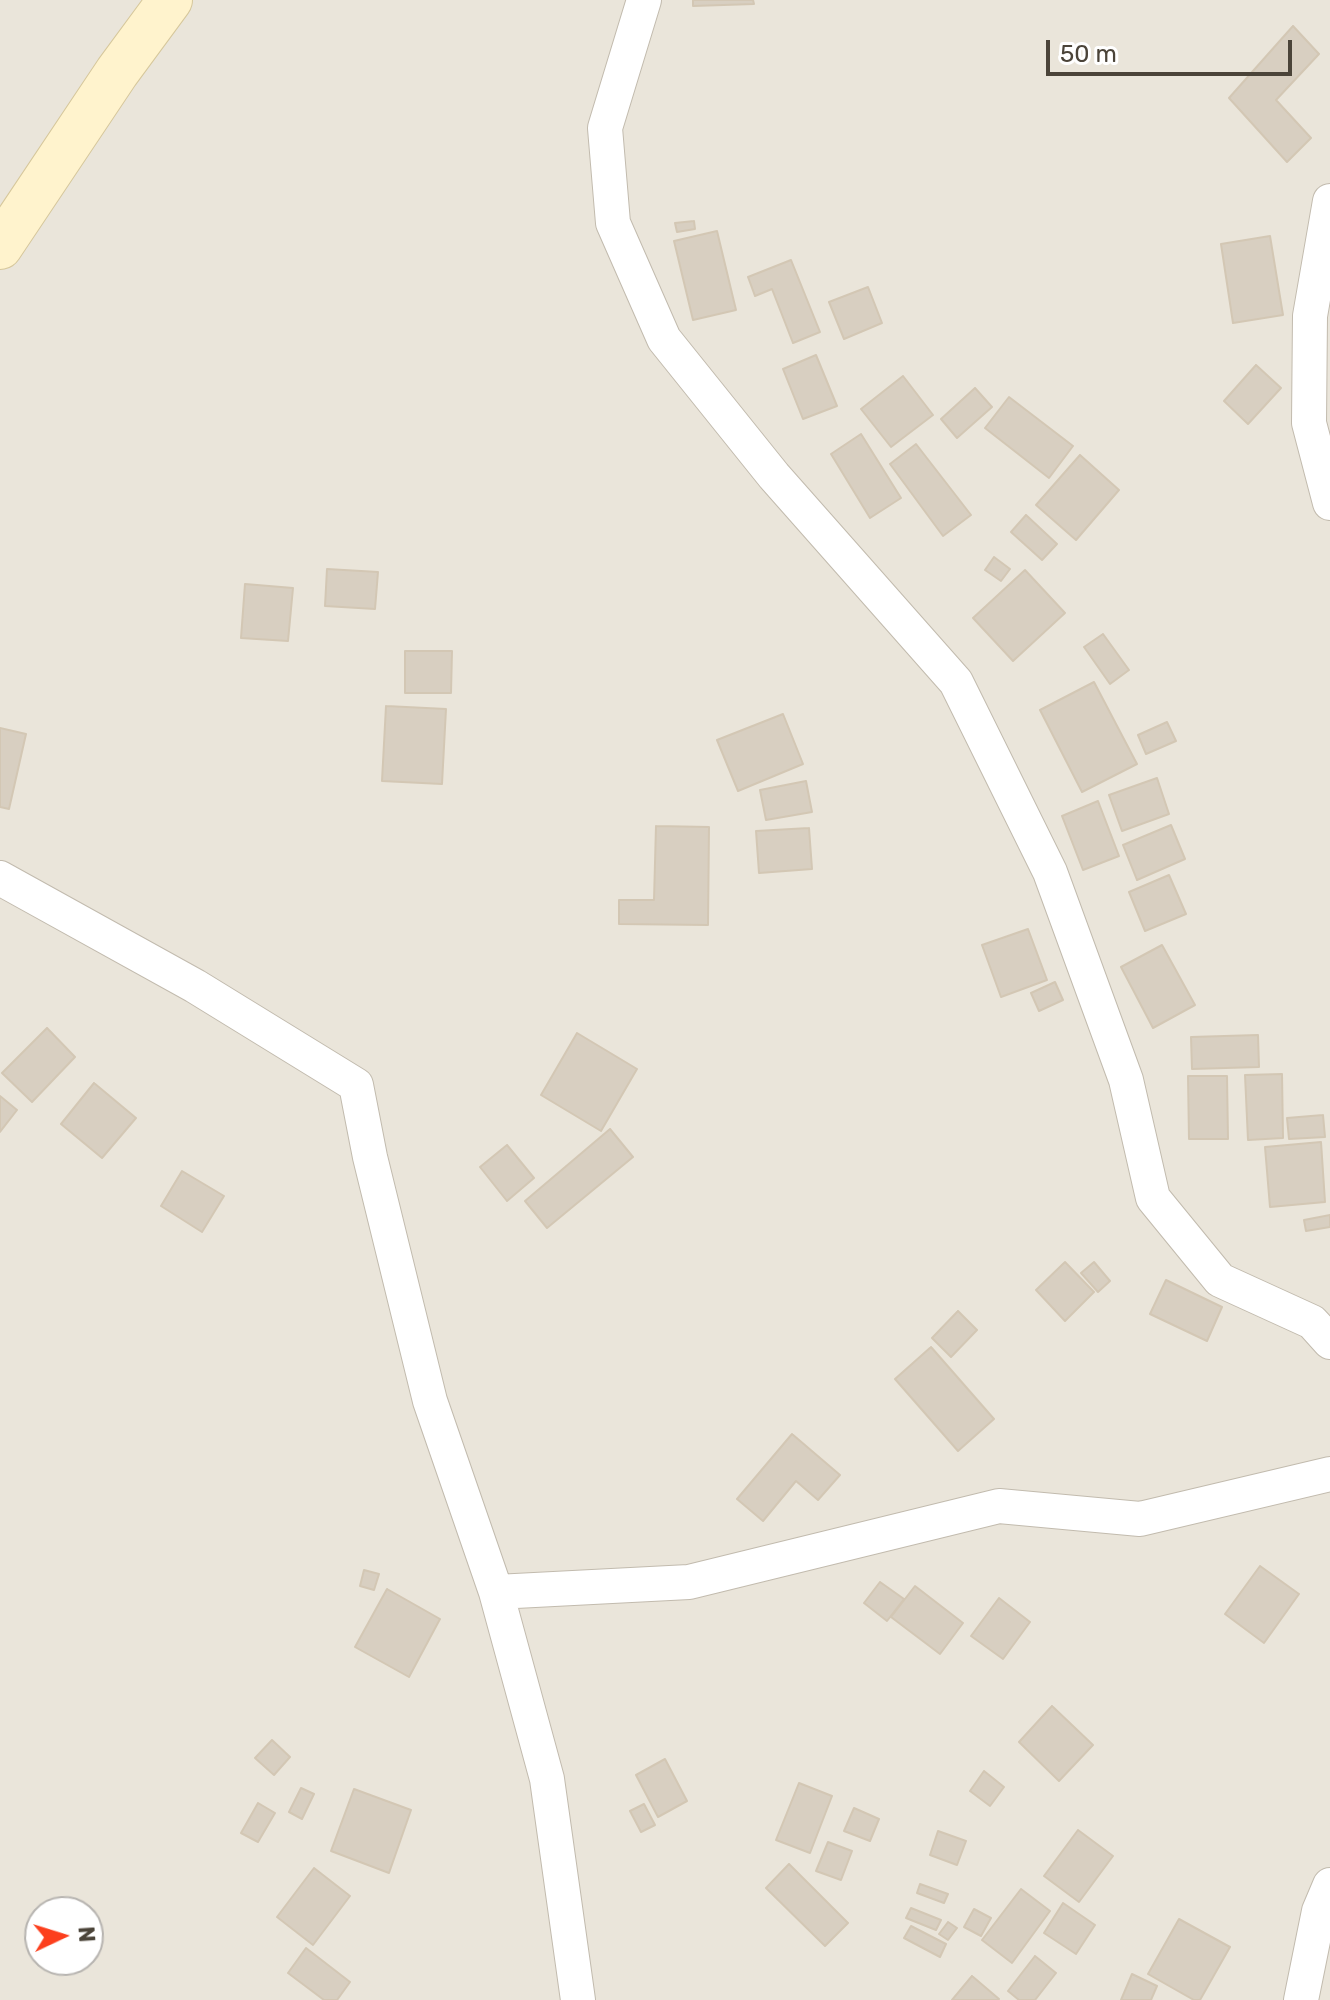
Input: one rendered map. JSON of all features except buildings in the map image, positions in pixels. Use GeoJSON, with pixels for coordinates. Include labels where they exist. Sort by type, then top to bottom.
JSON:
{"type":"FeatureCollection","features":[{"type":"Feature","properties":{"kind":"street"},"geometry":{"type":"LineString","coordinates":[[0,247],[117,72],[170,0]]}},
{"type":"Feature","properties":{"kind":"street"},"geometry":{"type":"LineString","coordinates":[[644,0],[605,128],[613,223],[664,339],[774,476],[956,682],[1050,872],[1126,1080],[1153,1198],[1220,1280],[1312,1322],[1330,1342]]}},
{"type":"Feature","properties":{"kind":"street"},"geometry":{"type":"LineString","coordinates":[[1330,201],[1310,316],[1309,423],[1330,503]]}},
{"type":"Feature","properties":{"kind":"street"},"geometry":{"type":"LineString","coordinates":[[0,878],[195,986],[356,1085],[370,1157],[430,1401],[496,1592],[547,1779],[578,2000]]}},
{"type":"Feature","properties":{"kind":"street"},"geometry":{"type":"LineString","coordinates":[[496,1592],[689,1582],[999,1506],[1140,1519],[1330,1474]]}},
{"type":"Feature","properties":{"kind":"street"},"geometry":{"type":"LineString","coordinates":[[1301,2000],[1319,1911],[1330,1885]]}},
{"type":"Feature","properties":{"kind":"shaded area"},"geometry":{"type":"Polygon","coordinates":[[[0,0],[1330,0],[1330,2000],[0,2000],[0,0]]]}}]}
